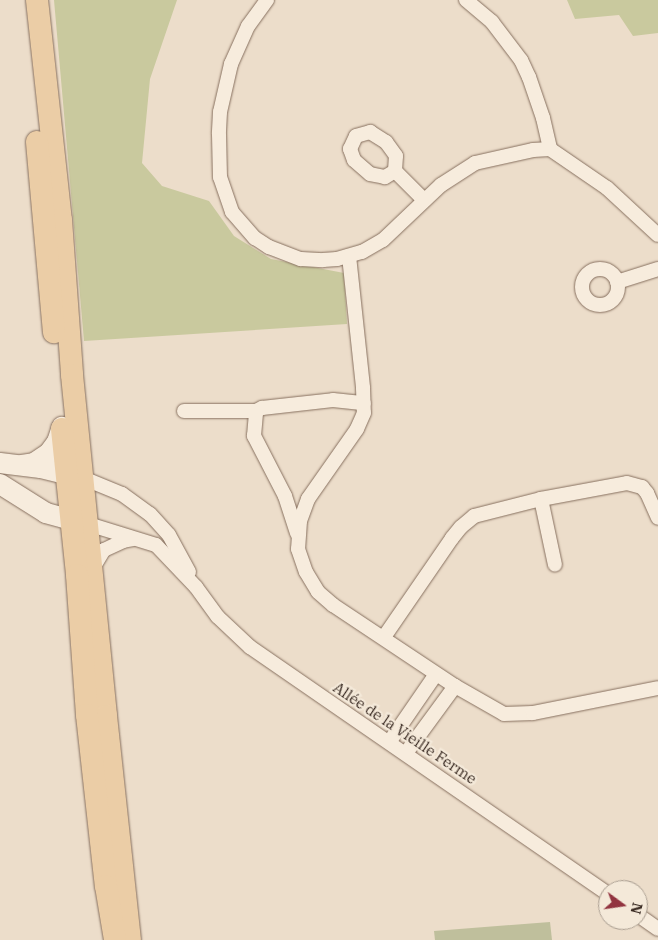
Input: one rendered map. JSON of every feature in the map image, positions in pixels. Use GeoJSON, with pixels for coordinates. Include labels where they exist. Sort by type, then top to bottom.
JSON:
{"type":"FeatureCollection","features":[{"type":"Feature","properties":{"kind":"main road"},"geometry":{"type":"LineString","coordinates":[[27,0],[45,238],[62,427],[75,476]]}},
{"type":"Feature","properties":{"kind":"main road"},"geometry":{"type":"LineString","coordinates":[[37,0],[60,220],[75,476]]}},
{"type":"Feature","properties":{"kind":"main road"},"geometry":{"type":"LineString","coordinates":[[45,238],[59,313],[98,702],[111,768]]}},
{"type":"Feature","properties":{"kind":"main road"},"geometry":{"type":"LineString","coordinates":[[79,522],[92,569],[130,940]]}},
{"type":"Feature","properties":{"kind":"main road"},"geometry":{"type":"LineString","coordinates":[[79,522],[87,715],[106,886],[114,940]]}},
{"type":"Feature","properties":{"kind":"street"},"geometry":{"type":"LineString","coordinates":[[267,0],[248,26],[238,47],[224,90],[219,134],[220,177],[232,212],[243,226],[268,247],[301,259],[323,260],[349,256],[372,247],[383,240],[441,185],[474,163],[524,151],[550,149],[607,188],[658,235]]}},
{"type":"Feature","properties":{"kind":"street"},"geometry":{"type":"LineString","coordinates":[[466,0],[492,22],[521,60],[543,118],[550,149]]}},
{"type":"Feature","properties":{"kind":"street"},"geometry":{"type":"LineString","coordinates":[[395,172],[424,200]]}},
{"type":"Feature","properties":{"kind":"street"},"geometry":{"type":"LineString","coordinates":[[298,534],[300,521],[308,500],[362,420],[364,403],[349,256]]}},
{"type":"Feature","properties":{"kind":"street"},"geometry":{"type":"LineString","coordinates":[[618,282],[658,269]]}},
{"type":"Feature","properties":{"kind":"street"},"geometry":{"type":"LineString","coordinates":[[184,411],[256,411],[262,408],[333,400],[364,403]]}},
{"type":"Feature","properties":{"kind":"street"},"geometry":{"type":"LineString","coordinates":[[256,411],[254,436],[286,496],[298,534],[301,561],[318,592],[334,605],[454,686],[497,712],[514,715],[658,688]]}},
{"type":"Feature","properties":{"kind":"street"},"geometry":{"type":"LineString","coordinates":[[7,464],[26,465],[42,459],[57,442],[62,427]]}},
{"type":"Feature","properties":{"kind":"street"},"geometry":{"type":"LineString","coordinates":[[7,464],[75,476]]}},
{"type":"Feature","properties":{"kind":"street","name":"Allée de la Vieille Ferme"},"geometry":{"type":"LineString","coordinates":[[75,476],[122,494],[150,514],[177,546],[196,587]]}},
{"type":"Feature","properties":{"kind":"street"},"geometry":{"type":"LineString","coordinates":[[384,637],[461,527],[481,513],[627,483],[642,487],[647,493],[658,518]]}},
{"type":"Feature","properties":{"kind":"street"},"geometry":{"type":"LineString","coordinates":[[0,484],[46,513],[79,522]]}},
{"type":"Feature","properties":{"kind":"street"},"geometry":{"type":"LineString","coordinates":[[540,500],[555,565]]}},
{"type":"Feature","properties":{"kind":"street","name":"Allée de la Vieille Ferme"},"geometry":{"type":"LineString","coordinates":[[79,522],[141,540],[163,550],[196,587],[218,617],[250,647],[598,887]]}},
{"type":"Feature","properties":{"kind":"street"},"geometry":{"type":"LineString","coordinates":[[92,569],[100,554],[114,544],[132,539],[141,540]]}},
{"type":"Feature","properties":{"kind":"street"},"geometry":{"type":"LineString","coordinates":[[390,742],[436,674]]}},
{"type":"Feature","properties":{"kind":"street"},"geometry":{"type":"LineString","coordinates":[[406,753],[454,686]]}},
{"type":"Feature","properties":{"kind":"green space"},"geometry":{"type":"Polygon","coordinates":[[[54,0],[177,0],[150,79],[142,163],[162,186],[209,201],[234,236],[271,259],[344,273],[347,324],[84,341],[54,0]]]}},
{"type":"Feature","properties":{"kind":"green space"},"geometry":{"type":"Polygon","coordinates":[[[567,0],[658,0],[658,33],[633,36],[619,15],[575,19],[567,0]]]}},
{"type":"Feature","properties":{"kind":"green space"},"geometry":{"type":"Polygon","coordinates":[[[550,922],[552,940],[435,940],[434,931],[550,922]]]}}]}
